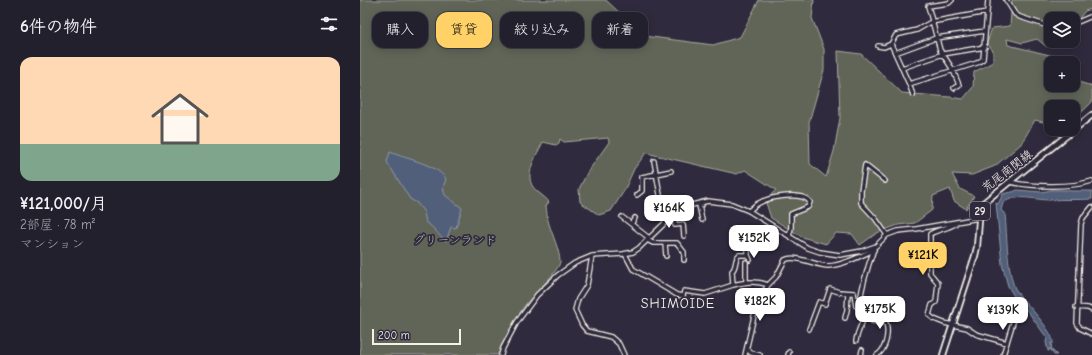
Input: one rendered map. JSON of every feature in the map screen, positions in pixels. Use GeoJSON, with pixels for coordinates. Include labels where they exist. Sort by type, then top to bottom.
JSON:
{"type":"FeatureCollection","features":[{"type":"Feature","properties":{"kind":"main road","name":"荒尾南関線"},"geometry":{"type":"LineString","coordinates":[[943,355],[975,256],[980,208],[985,201],[1092,115]]}},
{"type":"Feature","properties":{"kind":"street"},"geometry":{"type":"LineString","coordinates":[[952,0],[949,3],[928,6],[931,22],[940,50],[953,70],[959,85],[954,88]]}},
{"type":"Feature","properties":{"kind":"street"},"geometry":{"type":"LineString","coordinates":[[909,84],[976,63],[983,59],[988,0]]}},
{"type":"Feature","properties":{"kind":"street"},"geometry":{"type":"LineString","coordinates":[[1006,0],[1015,14],[1044,25]]}},
{"type":"Feature","properties":{"kind":"street"},"geometry":{"type":"LineString","coordinates":[[914,95],[892,44],[896,35],[917,30],[931,22],[987,12]]}},
{"type":"Feature","properties":{"kind":"street"},"geometry":{"type":"LineString","coordinates":[[1080,21],[1092,16]]}},
{"type":"Feature","properties":{"kind":"street"},"geometry":{"type":"LineString","coordinates":[[895,53],[936,38],[985,30]]}},
{"type":"Feature","properties":{"kind":"street"},"geometry":{"type":"LineString","coordinates":[[878,46],[884,47],[892,44]]}},
{"type":"Feature","properties":{"kind":"street"},"geometry":{"type":"LineString","coordinates":[[902,68],[943,54],[984,47]]}},
{"type":"Feature","properties":{"kind":"street"},"geometry":{"type":"LineString","coordinates":[[654,161],[662,206],[670,218]]}},
{"type":"Feature","properties":{"kind":"street"},"geometry":{"type":"LineString","coordinates":[[885,181],[865,165],[861,191],[861,203],[875,218],[887,235]]}},
{"type":"Feature","properties":{"kind":"street"},"geometry":{"type":"LineString","coordinates":[[637,195],[642,191],[642,176],[670,171]]}},
{"type":"Feature","properties":{"kind":"street"},"geometry":{"type":"LineString","coordinates":[[1010,182],[1054,186],[1086,183],[1092,181]]}},
{"type":"Feature","properties":{"kind":"street"},"geometry":{"type":"LineString","coordinates":[[749,211],[757,203],[775,197],[801,197],[808,200],[810,202],[808,207],[791,214],[791,228],[789,236]]}},
{"type":"Feature","properties":{"kind":"street"},"geometry":{"type":"LineString","coordinates":[[501,355],[503,348],[517,322],[537,295],[566,269],[584,258],[633,252],[670,218],[692,205],[708,201],[732,204],[749,211],[808,248],[827,253],[840,255],[875,248]]}},
{"type":"Feature","properties":{"kind":"street"},"geometry":{"type":"LineString","coordinates":[[702,220],[699,205],[718,204],[719,202]]}},
{"type":"Feature","properties":{"kind":"street"},"geometry":{"type":"LineString","coordinates":[[1092,207],[1080,224],[1076,306],[1078,325],[1080,328],[1092,334]]}},
{"type":"Feature","properties":{"kind":"street"},"geometry":{"type":"LineString","coordinates":[[674,215],[675,225],[682,224],[684,236]]}},
{"type":"Feature","properties":{"kind":"street"},"geometry":{"type":"LineString","coordinates":[[622,217],[653,244],[675,242],[680,244],[684,252],[684,260]]}},
{"type":"Feature","properties":{"kind":"street"},"geometry":{"type":"LineString","coordinates":[[631,224],[635,218]]}},
{"type":"Feature","properties":{"kind":"street"},"geometry":{"type":"LineString","coordinates":[[745,355],[754,316],[761,297],[768,285],[776,277],[785,260],[788,258],[794,258],[826,266],[833,265],[855,258],[875,248],[887,235],[898,231],[979,218]]}},
{"type":"Feature","properties":{"kind":"street"},"geometry":{"type":"LineString","coordinates":[[957,222],[930,234],[930,273],[938,283],[938,295],[936,302],[932,305],[929,315],[934,319],[967,328],[976,334],[1007,343]]}},
{"type":"Feature","properties":{"kind":"street"},"geometry":{"type":"LineString","coordinates":[[746,282],[748,246],[750,244],[771,247],[774,234],[769,228],[770,225]]}},
{"type":"Feature","properties":{"kind":"street"},"geometry":{"type":"LineString","coordinates":[[665,243],[666,256]]}},
{"type":"Feature","properties":{"kind":"street"},"geometry":{"type":"LineString","coordinates":[[875,248],[860,296],[859,306],[860,311],[872,321],[886,323],[888,330],[885,342],[880,353],[876,355]]}},
{"type":"Feature","properties":{"kind":"street"},"geometry":{"type":"LineString","coordinates":[[625,254],[633,269],[677,295],[683,296],[684,291],[705,294],[746,282],[761,282],[768,285]]}},
{"type":"Feature","properties":{"kind":"street"},"geometry":{"type":"LineString","coordinates":[[733,285],[732,271],[734,269],[736,257],[739,255],[748,255]]}},
{"type":"Feature","properties":{"kind":"street"},"geometry":{"type":"LineString","coordinates":[[592,256],[587,285],[578,299],[575,310],[582,325],[587,331],[611,337],[619,344],[624,355]]}},
{"type":"Feature","properties":{"kind":"street"},"geometry":{"type":"LineString","coordinates":[[809,329],[819,302],[825,304],[830,289],[839,292],[854,293],[856,306],[859,306]]}},
{"type":"Feature","properties":{"kind":"street"},"geometry":{"type":"LineString","coordinates":[[845,318],[848,293]]}},
{"type":"Feature","properties":{"kind":"street"},"geometry":{"type":"LineString","coordinates":[[1003,355],[1014,319],[1007,306]]}},
{"type":"Feature","properties":{"kind":"street"},"geometry":{"type":"LineString","coordinates":[[1076,306],[1092,310]]}},
{"type":"Feature","properties":{"kind":"street"},"geometry":{"type":"LineString","coordinates":[[856,341],[865,315]]}},
{"type":"Feature","properties":{"kind":"street"},"geometry":{"type":"LineString","coordinates":[[747,349],[751,353],[760,355]]}},
{"type":"Feature","properties":{"kind":"street"},"geometry":{"type":"LineString","coordinates":[[861,355],[862,350]]}},
{"type":"Feature","properties":{"kind":"green space","name":"グリーンランド"},"geometry":{"type":"Polygon","coordinates":[[[360,0],[606,0],[619,12],[592,12],[592,48],[648,48],[648,37],[713,45],[740,37],[759,0],[814,0],[812,18],[824,49],[824,70],[809,122],[810,164],[826,177],[834,151],[840,118],[838,51],[861,54],[902,93],[963,99],[973,87],[974,72],[993,62],[993,51],[987,43],[992,28],[1010,26],[1012,0],[1092,0],[1092,9],[1085,11],[1080,17],[1080,12],[1044,12],[1044,45],[1037,39],[1022,43],[1007,39],[1008,45],[1054,56],[1044,56],[1044,92],[1080,92],[1080,82],[1092,86],[1092,102],[1083,111],[1080,112],[1080,100],[1044,100],[1044,122],[1035,120],[1021,144],[995,166],[972,175],[952,174],[960,189],[974,196],[966,209],[954,201],[950,189],[933,196],[932,210],[915,223],[898,225],[877,233],[860,245],[852,234],[836,233],[826,244],[802,237],[771,218],[765,200],[776,190],[745,170],[737,174],[646,153],[634,169],[624,191],[611,211],[599,215],[580,202],[579,189],[587,173],[609,142],[608,138],[564,142],[560,139],[559,143],[556,145],[543,142],[532,164],[530,176],[533,187],[549,202],[546,206],[548,220],[560,262],[559,266],[529,300],[514,322],[500,348],[498,355],[360,355],[360,0]]]}},
{"type":"Feature","properties":{"kind":"water"},"geometry":{"type":"Polygon","coordinates":[[[390,152],[421,162],[436,169],[446,179],[443,188],[445,195],[462,208],[456,228],[451,227],[446,241],[426,223],[424,212],[417,203],[410,199],[387,162],[390,152]]]}},
{"type":"Feature","properties":{"kind":"water"},"geometry":{"type":"Polygon","coordinates":[[[1017,190],[1041,192],[1052,190],[1092,191],[1092,199],[1049,200],[1014,198],[1003,203],[1001,210],[1005,214],[1009,266],[1014,285],[1017,292],[1045,325],[1052,339],[1052,350],[1057,355],[1054,355],[1050,348],[1048,351],[1046,342],[1047,338],[1029,313],[1015,298],[1008,286],[1002,264],[996,203],[998,204],[1003,194],[1017,190]]]}},
{"type":"Feature","properties":{"kind":"district","name":"SHIMOIDE"},"geometry":{"type":"Point","coordinates":[678,303]}}]}
